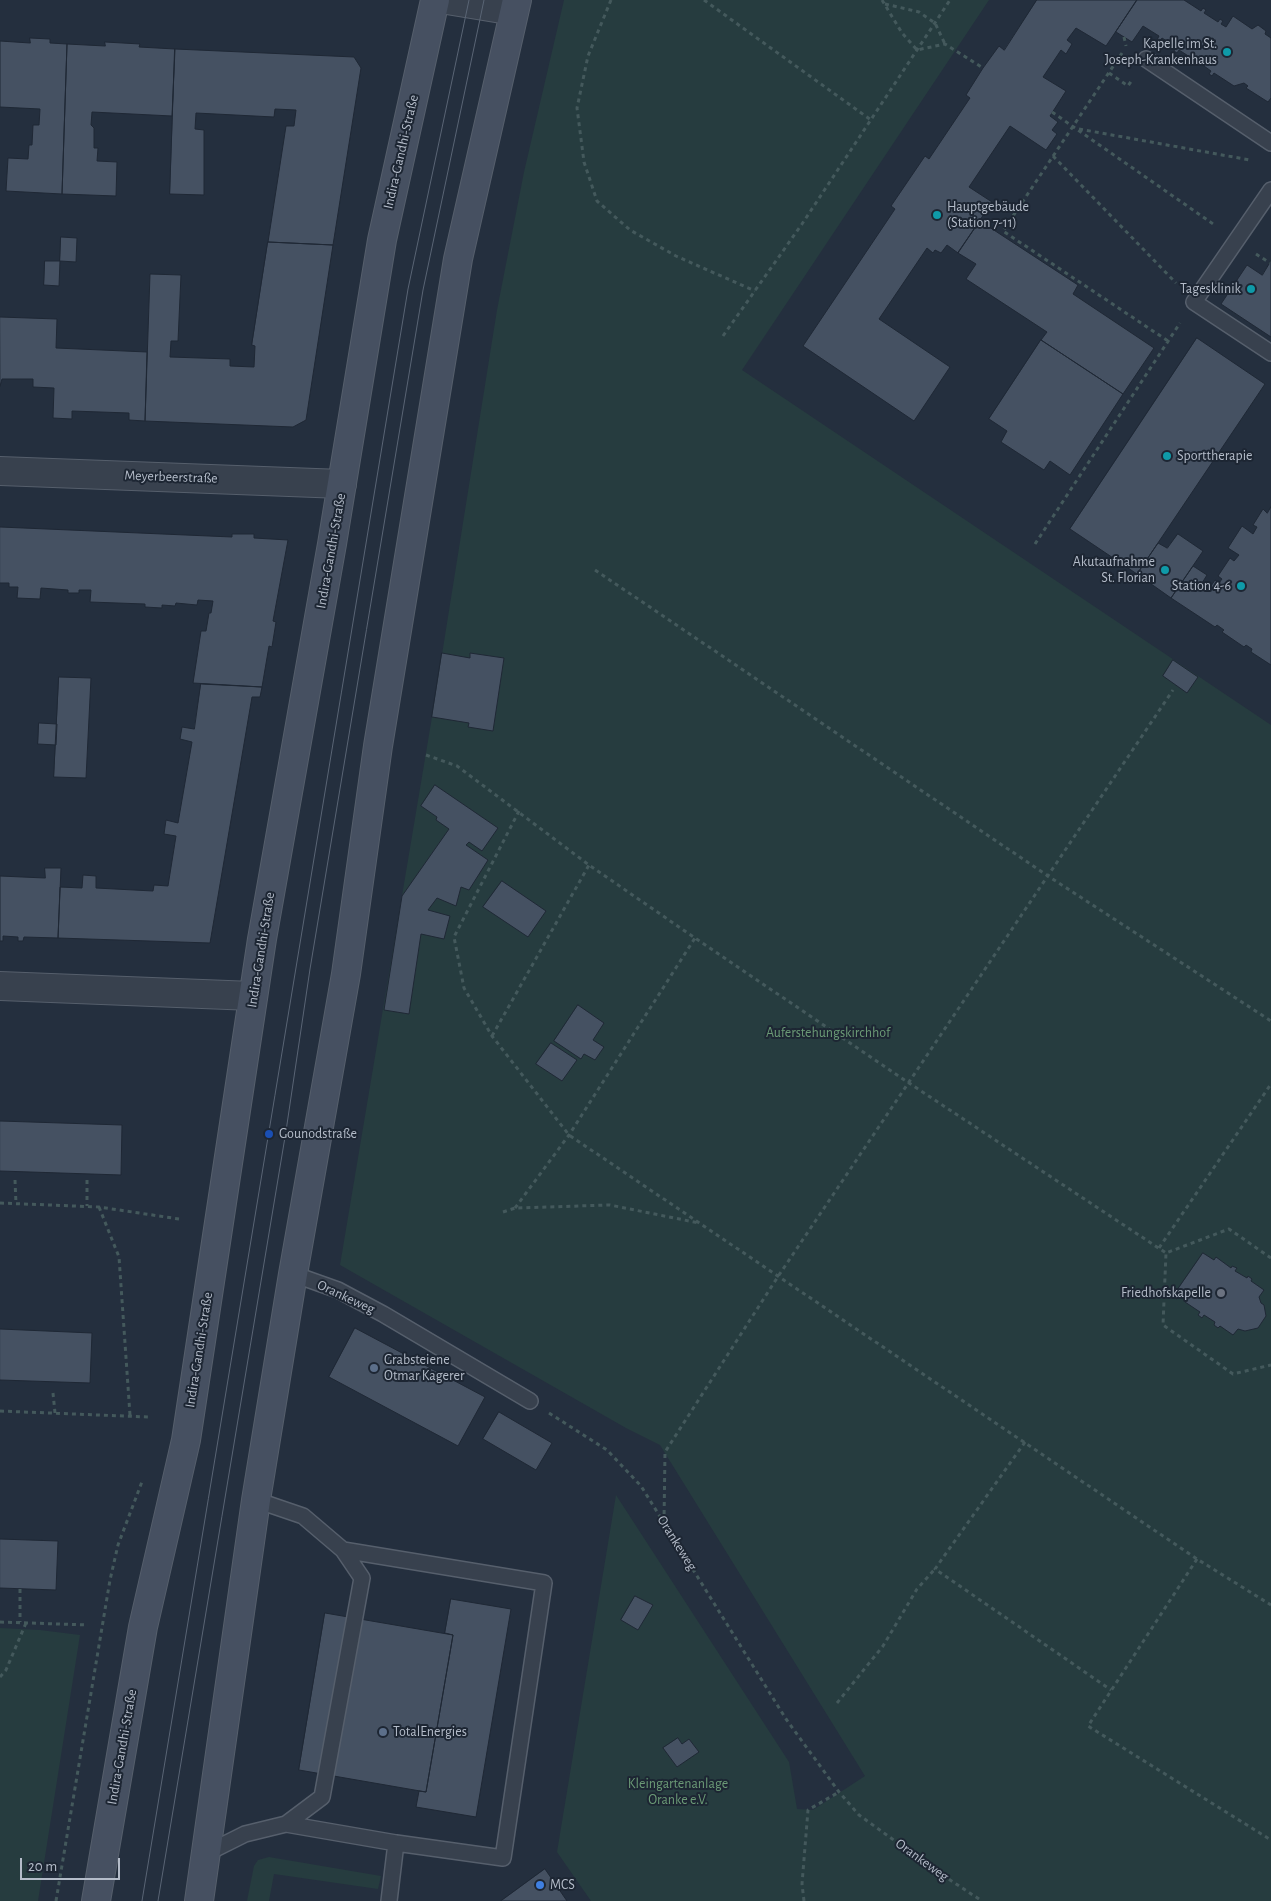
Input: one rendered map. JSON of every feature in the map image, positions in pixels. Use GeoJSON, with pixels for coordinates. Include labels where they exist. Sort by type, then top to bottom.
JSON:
{"type":"FeatureCollection","features":[{"type":"Feature","properties":{"kind":"main road","name":"Indira-Gandhi-Straße"},"geometry":{"type":"LineString","coordinates":[[96,1901],[143,1627],[186,1440],[253,996],[342,484],[382,240],[435,0]]}},
{"type":"Feature","properties":{"kind":"main road"},"geometry":{"type":"LineString","coordinates":[[199,1901],[256,1500],[344,982],[378,746],[458,259],[516,6]]}},
{"type":"Feature","properties":{"kind":"street"},"geometry":{"type":"LineString","coordinates":[[447,0],[516,6]]}},
{"type":"Feature","properties":{"kind":"street","name":"Meyerbeerstraße"},"geometry":{"type":"LineString","coordinates":[[0,471],[342,484]]}},
{"type":"Feature","properties":{"kind":"street"},"geometry":{"type":"LineString","coordinates":[[0,986],[253,996]]}},
{"type":"Feature","properties":{"kind":"lane"},"geometry":{"type":"LineString","coordinates":[[1146,58],[1271,143]]}},
{"type":"Feature","properties":{"kind":"lane"},"geometry":{"type":"LineString","coordinates":[[1271,190],[1194,302],[1271,353]]}},
{"type":"Feature","properties":{"kind":"lane","name":"Orankeweg"},"geometry":{"type":"LineString","coordinates":[[293,1274],[338,1290],[368,1306],[530,1401]]}},
{"type":"Feature","properties":{"kind":"lane"},"geometry":{"type":"LineString","coordinates":[[206,1854],[245,1834],[286,1824],[322,1797],[362,1578],[344,1550],[303,1516],[256,1500]]}},
{"type":"Feature","properties":{"kind":"lane"},"geometry":{"type":"LineString","coordinates":[[286,1824],[396,1843],[503,1858],[544,1583],[344,1550]]}},
{"type":"Feature","properties":{"kind":"lane"},"geometry":{"type":"LineString","coordinates":[[389,1901],[396,1843]]}},
{"type":"Feature","properties":{"kind":"path"},"geometry":{"type":"LineString","coordinates":[[611,0],[588,56],[577,108],[584,162],[597,201],[630,230],[676,256],[755,291]]}},
{"type":"Feature","properties":{"kind":"path"},"geometry":{"type":"LineString","coordinates":[[704,0],[871,120]]}},
{"type":"Feature","properties":{"kind":"path"},"geometry":{"type":"LineString","coordinates":[[723,336],[871,120],[950,0]]}},
{"type":"Feature","properties":{"kind":"path"},"geometry":{"type":"LineString","coordinates":[[883,2],[902,33],[917,50]]}},
{"type":"Feature","properties":{"kind":"path"},"geometry":{"type":"LineString","coordinates":[[883,2],[919,12],[935,23],[946,44],[983,68]]}},
{"type":"Feature","properties":{"kind":"path"},"geometry":{"type":"LineString","coordinates":[[917,50],[946,44]]}},
{"type":"Feature","properties":{"kind":"path"},"geometry":{"type":"LineString","coordinates":[[1126,46],[1075,127],[1003,230],[1168,341]]}},
{"type":"Feature","properties":{"kind":"path"},"geometry":{"type":"LineString","coordinates":[[1052,112],[1270,263]]}},
{"type":"Feature","properties":{"kind":"path"},"geometry":{"type":"LineString","coordinates":[[1075,127],[1252,160]]}},
{"type":"Feature","properties":{"kind":"path"},"geometry":{"type":"LineString","coordinates":[[1035,544],[1194,302],[1054,156]]}},
{"type":"Feature","properties":{"kind":"path"},"geometry":{"type":"LineString","coordinates":[[595,570],[1048,876],[1271,1021]]}},
{"type":"Feature","properties":{"kind":"path"},"geometry":{"type":"LineString","coordinates":[[664,1522],[665,1452],[779,1275],[1173,690]]}},
{"type":"Feature","properties":{"kind":"path"},"geometry":{"type":"LineString","coordinates":[[426,755],[457,766],[589,865],[695,938],[909,1083],[1166,1253]]}},
{"type":"Feature","properties":{"kind":"path"},"geometry":{"type":"LineString","coordinates":[[519,811],[454,937],[464,988],[492,1036],[569,1134],[1196,1559],[1271,1606]]}},
{"type":"Feature","properties":{"kind":"path"},"geometry":{"type":"LineString","coordinates":[[492,1036],[589,865]]}},
{"type":"Feature","properties":{"kind":"path"},"geometry":{"type":"LineString","coordinates":[[515,1208],[569,1134],[695,938]]}},
{"type":"Feature","properties":{"kind":"path"},"geometry":{"type":"LineString","coordinates":[[1159,1248],[1271,1084]]}},
{"type":"Feature","properties":{"kind":"path"},"geometry":{"type":"LineString","coordinates":[[15,1180],[16,1204]]}},
{"type":"Feature","properties":{"kind":"path"},"geometry":{"type":"LineString","coordinates":[[87,1180],[87,1206]]}},
{"type":"Feature","properties":{"kind":"path"},"geometry":{"type":"LineString","coordinates":[[0,1203],[99,1207],[179,1219]]}},
{"type":"Feature","properties":{"kind":"path"},"geometry":{"type":"LineString","coordinates":[[503,1212],[515,1208],[610,1204],[702,1224]]}},
{"type":"Feature","properties":{"kind":"path"},"geometry":{"type":"LineString","coordinates":[[99,1207],[119,1257],[130,1415]]}},
{"type":"Feature","properties":{"kind":"path"},"geometry":{"type":"LineString","coordinates":[[1166,1253],[1229,1229],[1271,1258]]}},
{"type":"Feature","properties":{"kind":"path"},"geometry":{"type":"LineString","coordinates":[[1166,1253],[1163,1325],[1233,1374],[1271,1366]]}},
{"type":"Feature","properties":{"kind":"path"},"geometry":{"type":"LineString","coordinates":[[53,1393],[54,1412]]}},
{"type":"Feature","properties":{"kind":"path","name":"Orankeweg"},"geometry":{"type":"LineString","coordinates":[[530,1401],[607,1450],[641,1486],[786,1719],[839,1792],[859,1816],[982,1901]]}},
{"type":"Feature","properties":{"kind":"path"},"geometry":{"type":"LineString","coordinates":[[0,1410],[148,1417]]}},
{"type":"Feature","properties":{"kind":"path"},"geometry":{"type":"LineString","coordinates":[[837,1704],[883,1646],[917,1589],[935,1569],[1025,1442]]}},
{"type":"Feature","properties":{"kind":"path"},"geometry":{"type":"LineString","coordinates":[[56,1901],[110,1580],[118,1545],[144,1477]]}},
{"type":"Feature","properties":{"kind":"path"},"geometry":{"type":"LineString","coordinates":[[1196,1559],[1088,1726],[1271,1840]]}},
{"type":"Feature","properties":{"kind":"path"},"geometry":{"type":"LineString","coordinates":[[935,1569],[1111,1690]]}},
{"type":"Feature","properties":{"kind":"path"},"geometry":{"type":"LineString","coordinates":[[20,1589],[20,1622]]}},
{"type":"Feature","properties":{"kind":"path"},"geometry":{"type":"LineString","coordinates":[[0,1622],[88,1625]]}},
{"type":"Feature","properties":{"kind":"path"},"geometry":{"type":"LineString","coordinates":[[0,1677],[6,1670],[26,1623]]}},
{"type":"Feature","properties":{"kind":"path"},"geometry":{"type":"LineString","coordinates":[[804,1901],[802,1884],[808,1810],[839,1792]]}},
{"type":"Feature","properties":{"kind":"green space","name":"Auferstehungskirchhof"},"geometry":{"type":"Polygon","coordinates":[[[564,0],[989,0],[742,370],[1271,725],[1271,1901],[591,1901],[557,1852],[616,1495],[789,1762],[797,1809],[813,1810],[865,1776],[660,1445],[626,1428],[340,1265],[432,717],[497,310],[524,172],[564,0]]]}},
{"type":"Feature","properties":{"kind":"green space"},"geometry":{"type":"Polygon","coordinates":[[[0,1628],[80,1635],[38,1901],[0,1901],[0,1628]]]}},
{"type":"Feature","properties":{"kind":"green space"},"geometry":{"type":"Polygon","coordinates":[[[269,1857],[381,1876],[378,1889],[274,1874],[269,1901],[247,1901],[254,1866],[258,1860],[269,1857]]]}},
{"type":"Feature","properties":{"kind":"building","name":"Hauptgebäude (Station 7-11)"},"geometry":{"type":"Polygon","coordinates":[[[1037,0],[1137,0],[1106,46],[1076,28],[1067,40],[1072,44],[1066,54],[1061,50],[1043,77],[1066,91],[1050,116],[1058,122],[1052,130],[1057,134],[1046,150],[1010,126],[969,187],[992,202],[958,253],[947,245],[941,253],[935,250],[933,253],[927,248],[879,319],[950,367],[914,421],[803,346],[895,209],[891,206],[925,156],[929,159],[970,98],[966,95],[983,68],[999,46],[1004,50],[1037,0]]]}},
{"type":"Feature","properties":{"kind":"building","name":"Kapelle im St. Joseph-Krankenhaus"},"geometry":{"type":"Polygon","coordinates":[[[1137,0],[1184,0],[1201,11],[1203,8],[1206,10],[1204,13],[1218,22],[1220,19],[1223,21],[1221,24],[1226,27],[1233,16],[1252,29],[1258,25],[1266,31],[1265,34],[1271,38],[1271,98],[1268,102],[1246,88],[1248,86],[1244,83],[1234,86],[1214,73],[1212,76],[1209,74],[1211,71],[1197,61],[1194,64],[1191,63],[1193,59],[1179,50],[1177,53],[1174,51],[1176,47],[1162,38],[1160,41],[1157,40],[1159,36],[1143,26],[1132,42],[1116,32],[1137,0]]]}},
{"type":"Feature","properties":{"kind":"building"},"geometry":{"type":"Polygon","coordinates":[[[30,38],[50,39],[50,43],[67,44],[62,194],[6,191],[8,158],[28,159],[29,145],[32,145],[33,125],[39,125],[40,109],[0,107],[0,41],[30,43],[30,38]]]}},
{"type":"Feature","properties":{"kind":"building"},"geometry":{"type":"Polygon","coordinates":[[[105,42],[140,44],[139,47],[175,49],[172,116],[92,112],[91,125],[94,128],[94,148],[98,148],[97,161],[117,162],[116,196],[62,194],[67,44],[105,46],[105,42]]]}},
{"type":"Feature","properties":{"kind":"building"},"geometry":{"type":"Polygon","coordinates":[[[175,49],[354,57],[361,68],[333,245],[268,242],[286,126],[294,126],[296,110],[275,109],[274,117],[196,113],[195,129],[204,130],[204,195],[170,194],[175,49]]]}},
{"type":"Feature","properties":{"kind":"building"},"geometry":{"type":"Polygon","coordinates":[[[980,221],[1078,285],[1073,294],[1154,348],[1123,394],[1041,340],[1047,332],[966,279],[976,264],[958,253],[980,221]]]}},
{"type":"Feature","properties":{"kind":"building"},"geometry":{"type":"Polygon","coordinates":[[[61,237],[77,238],[76,262],[60,261],[61,237]]]}},
{"type":"Feature","properties":{"kind":"building"},"geometry":{"type":"Polygon","coordinates":[[[268,242],[333,245],[306,420],[293,427],[145,421],[150,274],[181,275],[178,341],[171,341],[170,357],[230,359],[230,366],[254,367],[255,346],[252,345],[268,242]]]}},
{"type":"Feature","properties":{"kind":"building"},"geometry":{"type":"Polygon","coordinates":[[[45,261],[60,261],[59,286],[44,285],[45,261]]]}},
{"type":"Feature","properties":{"kind":"building","name":"Tagesklinik"},"geometry":{"type":"Polygon","coordinates":[[[1271,261],[1271,337],[1221,304],[1247,265],[1262,275],[1271,261]]]}},
{"type":"Feature","properties":{"kind":"building"},"geometry":{"type":"Polygon","coordinates":[[[0,317],[57,319],[56,348],[147,352],[145,421],[129,420],[129,413],[72,411],[72,419],[53,418],[54,388],[33,387],[33,379],[2,379],[0,386],[0,317]]]}},
{"type":"Feature","properties":{"kind":"building","name":"Sporttherapie"},"geometry":{"type":"Polygon","coordinates":[[[1197,338],[1265,384],[1137,574],[1070,529],[1197,338]]]}},
{"type":"Feature","properties":{"kind":"building"},"geometry":{"type":"Polygon","coordinates":[[[1041,340],[1123,394],[1070,475],[1050,461],[1044,470],[1001,442],[1007,431],[989,419],[1041,340]]]}},
{"type":"Feature","properties":{"kind":"building","name":"Station 4-6"},"geometry":{"type":"Polygon","coordinates":[[[1271,507],[1271,665],[1251,652],[1252,649],[1246,645],[1244,647],[1222,632],[1224,630],[1217,625],[1215,627],[1171,598],[1193,566],[1207,575],[1202,583],[1209,589],[1215,580],[1219,583],[1222,579],[1218,576],[1230,558],[1234,561],[1239,555],[1228,548],[1242,526],[1253,534],[1257,527],[1253,525],[1263,509],[1267,513],[1271,507]]]}},
{"type":"Feature","properties":{"kind":"building"},"geometry":{"type":"Polygon","coordinates":[[[0,527],[232,537],[232,534],[254,534],[254,538],[288,540],[273,621],[276,622],[272,647],[269,646],[262,687],[193,683],[201,631],[206,631],[213,601],[198,600],[197,605],[176,603],[175,606],[162,605],[162,608],[145,607],[145,604],[90,602],[91,590],[79,590],[79,593],[68,593],[68,590],[41,588],[40,599],[17,598],[18,587],[9,587],[9,583],[0,583],[0,527]]]}},
{"type":"Feature","properties":{"kind":"building","name":"Akutaufnahme St. Florian"},"geometry":{"type":"Polygon","coordinates":[[[1178,534],[1203,551],[1171,598],[1137,574],[1158,543],[1167,548],[1178,534]]]}},
{"type":"Feature","properties":{"kind":"building"},"geometry":{"type":"Polygon","coordinates":[[[442,653],[470,658],[470,653],[504,658],[493,731],[468,727],[469,723],[432,717],[442,653]]]}},
{"type":"Feature","properties":{"kind":"building"},"geometry":{"type":"Polygon","coordinates":[[[1173,660],[1198,677],[1187,693],[1163,676],[1173,660]]]}},
{"type":"Feature","properties":{"kind":"building"},"geometry":{"type":"Polygon","coordinates":[[[59,677],[91,678],[86,778],[54,777],[59,677]]]}},
{"type":"Feature","properties":{"kind":"building"},"geometry":{"type":"Polygon","coordinates":[[[201,684],[262,687],[260,697],[252,697],[210,943],[58,938],[60,887],[82,888],[83,875],[96,876],[96,888],[153,891],[154,885],[168,886],[176,836],[164,834],[166,820],[178,823],[192,742],[180,739],[182,727],[194,729],[201,684]]]}},
{"type":"Feature","properties":{"kind":"building"},"geometry":{"type":"Polygon","coordinates":[[[39,723],[57,724],[56,745],[38,744],[39,723]]]}},
{"type":"Feature","properties":{"kind":"building"},"geometry":{"type":"Polygon","coordinates":[[[435,785],[498,828],[482,851],[469,842],[466,845],[488,860],[469,890],[461,887],[456,906],[437,898],[428,910],[450,916],[444,939],[421,934],[409,1014],[384,1010],[402,896],[449,829],[436,820],[437,817],[421,806],[435,785]]]}},
{"type":"Feature","properties":{"kind":"building"},"geometry":{"type":"Polygon","coordinates":[[[45,868],[61,868],[58,938],[24,937],[23,941],[18,941],[18,937],[3,936],[3,941],[0,941],[0,876],[45,878],[45,868]]]}},
{"type":"Feature","properties":{"kind":"building"},"geometry":{"type":"Polygon","coordinates":[[[502,881],[546,911],[528,937],[483,907],[502,881]]]}},
{"type":"Feature","properties":{"kind":"building"},"geometry":{"type":"Polygon","coordinates":[[[578,1005],[604,1023],[593,1040],[604,1047],[595,1060],[584,1054],[581,1059],[554,1041],[578,1005]]]}},
{"type":"Feature","properties":{"kind":"building"},"geometry":{"type":"Polygon","coordinates":[[[551,1043],[577,1060],[562,1081],[536,1064],[551,1043]]]}},
{"type":"Feature","properties":{"kind":"building"},"geometry":{"type":"Polygon","coordinates":[[[0,1121],[122,1125],[121,1175],[0,1171],[0,1121]]]}},
{"type":"Feature","properties":{"kind":"building"},"geometry":{"type":"Polygon","coordinates":[[[1203,1253],[1214,1260],[1216,1257],[1231,1268],[1232,1266],[1237,1268],[1235,1271],[1247,1278],[1248,1276],[1252,1279],[1251,1281],[1264,1290],[1259,1297],[1264,1305],[1266,1316],[1258,1328],[1245,1331],[1238,1329],[1233,1335],[1220,1326],[1218,1328],[1214,1325],[1215,1322],[1204,1315],[1202,1318],[1198,1315],[1200,1312],[1185,1302],[1187,1299],[1176,1292],[1203,1253]]]}},
{"type":"Feature","properties":{"kind":"building"},"geometry":{"type":"Polygon","coordinates":[[[355,1328],[485,1397],[458,1446],[329,1377],[355,1328]]]}},
{"type":"Feature","properties":{"kind":"building"},"geometry":{"type":"Polygon","coordinates":[[[0,1329],[92,1333],[90,1383],[0,1380],[0,1329]]]}},
{"type":"Feature","properties":{"kind":"building"},"geometry":{"type":"Polygon","coordinates":[[[499,1412],[552,1443],[536,1470],[483,1439],[499,1412]]]}},
{"type":"Feature","properties":{"kind":"building"},"geometry":{"type":"Polygon","coordinates":[[[0,1539],[58,1541],[56,1590],[0,1588],[0,1539]]]}},
{"type":"Feature","properties":{"kind":"building"},"geometry":{"type":"Polygon","coordinates":[[[635,1596],[653,1605],[638,1630],[621,1620],[635,1596]]]}},
{"type":"Feature","properties":{"kind":"building"},"geometry":{"type":"Polygon","coordinates":[[[451,1599],[511,1609],[476,1817],[416,1807],[419,1791],[426,1792],[453,1635],[445,1633],[451,1599]]]}},
{"type":"Feature","properties":{"kind":"building"},"geometry":{"type":"Polygon","coordinates":[[[325,1613],[453,1635],[426,1792],[299,1770],[325,1613]]]}},
{"type":"Feature","properties":{"kind":"building"},"geometry":{"type":"Polygon","coordinates":[[[678,1738],[682,1744],[689,1739],[699,1752],[677,1767],[663,1748],[678,1738]]]}},
{"type":"Feature","properties":{"kind":"building","name":"MCS"},"geometry":{"type":"Polygon","coordinates":[[[545,1869],[567,1901],[501,1901],[545,1869]]]}},
{"type":"Feature","properties":{"kind":"tram line"},"geometry":{"type":"LineString","coordinates":[[142,1901],[408,289],[469,0]]}},
{"type":"Feature","properties":{"kind":"tram line"},"geometry":{"type":"LineString","coordinates":[[158,1901],[423,290],[484,0]]}},
{"type":"Feature","properties":{"kind":"place","name":"Kapelle im St. Joseph-Krankenhaus"},"geometry":{"type":"Point","coordinates":[1227,52]}},
{"type":"Feature","properties":{"kind":"place","name":"Hauptgebäude (Station 7-11)"},"geometry":{"type":"Point","coordinates":[937,215]}},
{"type":"Feature","properties":{"kind":"place","name":"Tagesklinik"},"geometry":{"type":"Point","coordinates":[1251,289]}},
{"type":"Feature","properties":{"kind":"place","name":"Sporttherapie"},"geometry":{"type":"Point","coordinates":[1167,456]}},
{"type":"Feature","properties":{"kind":"place","name":"Akutaufnahme St. Florian"},"geometry":{"type":"Point","coordinates":[1165,570]}},
{"type":"Feature","properties":{"kind":"place","name":"Station 4-6"},"geometry":{"type":"Point","coordinates":[1241,586]}},
{"type":"Feature","properties":{"kind":"place","name":"Gounodstraße"},"geometry":{"type":"Point","coordinates":[269,1134]}},
{"type":"Feature","properties":{"kind":"place","name":"Friedhofskapelle"},"geometry":{"type":"Point","coordinates":[1221,1293]}},
{"type":"Feature","properties":{"kind":"place","name":"Grabsteiene Otmar Kagerer"},"geometry":{"type":"Point","coordinates":[374,1368]}},
{"type":"Feature","properties":{"kind":"place","name":"TotalEnergies"},"geometry":{"type":"Point","coordinates":[383,1732]}},
{"type":"Feature","properties":{"kind":"place","name":"MCS"},"geometry":{"type":"Point","coordinates":[540,1885]}},
{"type":"Feature","properties":{"kind":"park label","name":"Kleingartenanlage Oranke e.V."},"geometry":{"type":"Point","coordinates":[678,1792]}}]}
